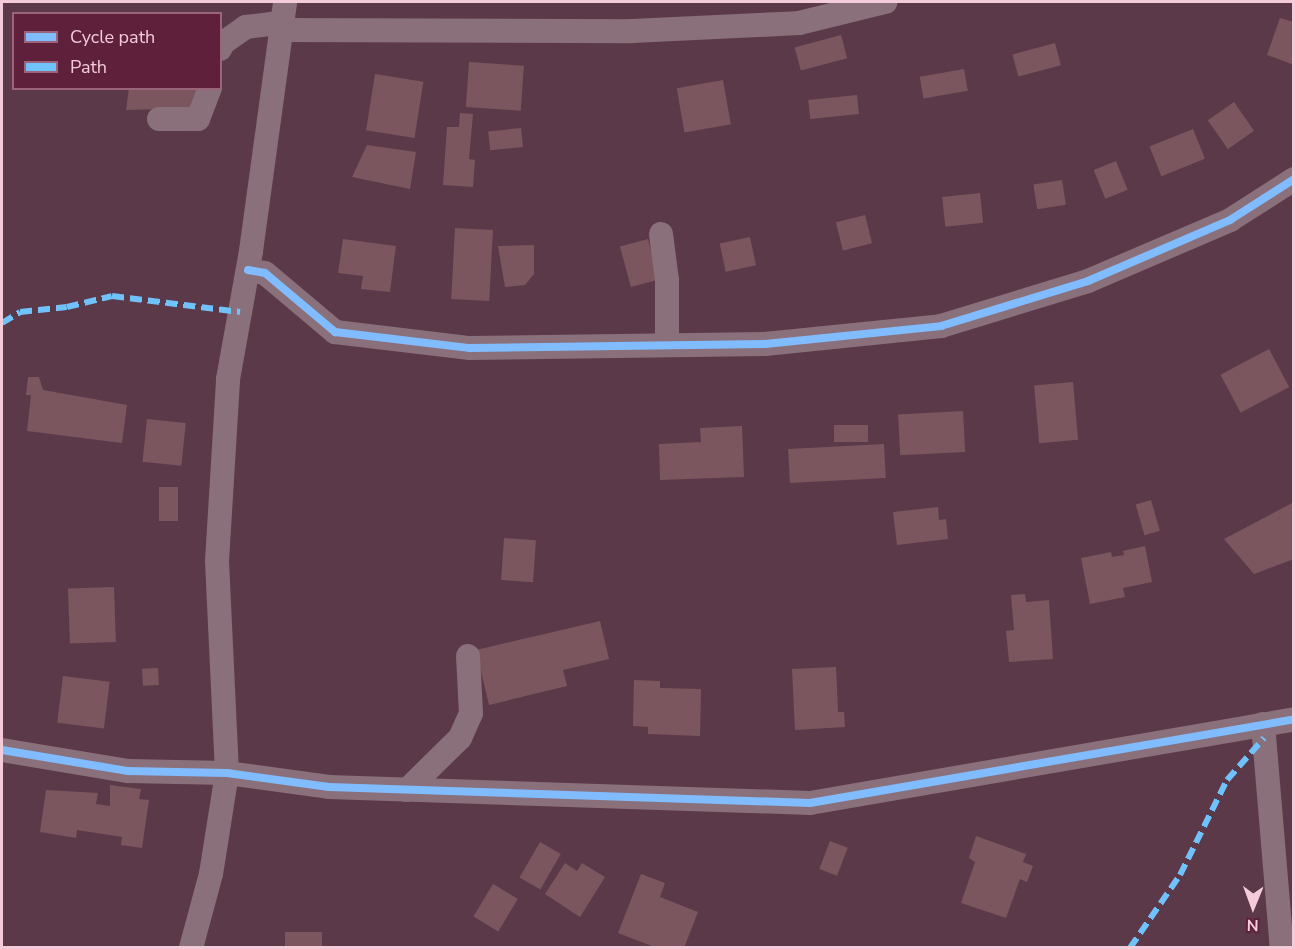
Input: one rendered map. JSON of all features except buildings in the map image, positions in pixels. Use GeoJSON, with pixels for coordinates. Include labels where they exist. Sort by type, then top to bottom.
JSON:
{"type":"FeatureCollection","features":[{"type":"Feature","properties":{"kind":"street"},"geometry":{"type":"LineString","coordinates":[[222,45],[246,27],[282,18],[632,31],[885,2]]}},
{"type":"Feature","properties":{"kind":"street"},"geometry":{"type":"LineString","coordinates":[[191,948],[211,874],[227,774],[218,561],[228,379],[248,270],[282,18]]}},
{"type":"Feature","properties":{"kind":"street"},"geometry":{"type":"LineString","coordinates":[[159,119],[198,119],[209,90]]}},
{"type":"Feature","properties":{"kind":"street"},"geometry":{"type":"LineString","coordinates":[[248,270],[265,273],[335,332],[470,348],[765,344],[941,326],[1088,280],[1230,220],[1293,179]]}},
{"type":"Feature","properties":{"kind":"street"},"geometry":{"type":"LineString","coordinates":[[661,234],[667,280],[667,344]]}},
{"type":"Feature","properties":{"kind":"street"},"geometry":{"type":"LineString","coordinates":[[407,790],[460,738],[471,712],[468,656]]}},
{"type":"Feature","properties":{"kind":"street"},"geometry":{"type":"LineString","coordinates":[[2,750],[128,771],[227,774],[329,787],[810,803],[1293,719]]}},
{"type":"Feature","properties":{"kind":"street"},"geometry":{"type":"LineString","coordinates":[[1263,724],[1282,948]]}},
{"type":"Feature","properties":{"kind":"marked path"},"geometry":{"type":"LineString","coordinates":[[2,323],[20,312],[67,307],[112,296],[240,312]]}},
{"type":"Feature","properties":{"kind":"marked path"},"geometry":{"type":"LineString","coordinates":[[1130,948],[1180,875],[1227,780],[1264,738]]}},
{"type":"Feature","properties":{"kind":"cycle path"},"geometry":{"type":"LineString","coordinates":[[248,270],[265,273],[335,332],[470,348],[765,344],[941,326],[1088,281],[1230,220],[1294,179]]}},
{"type":"Feature","properties":{"kind":"cycle path"},"geometry":{"type":"LineString","coordinates":[[2,750],[128,771],[227,773],[329,787],[810,803],[1294,719]]}}]}
